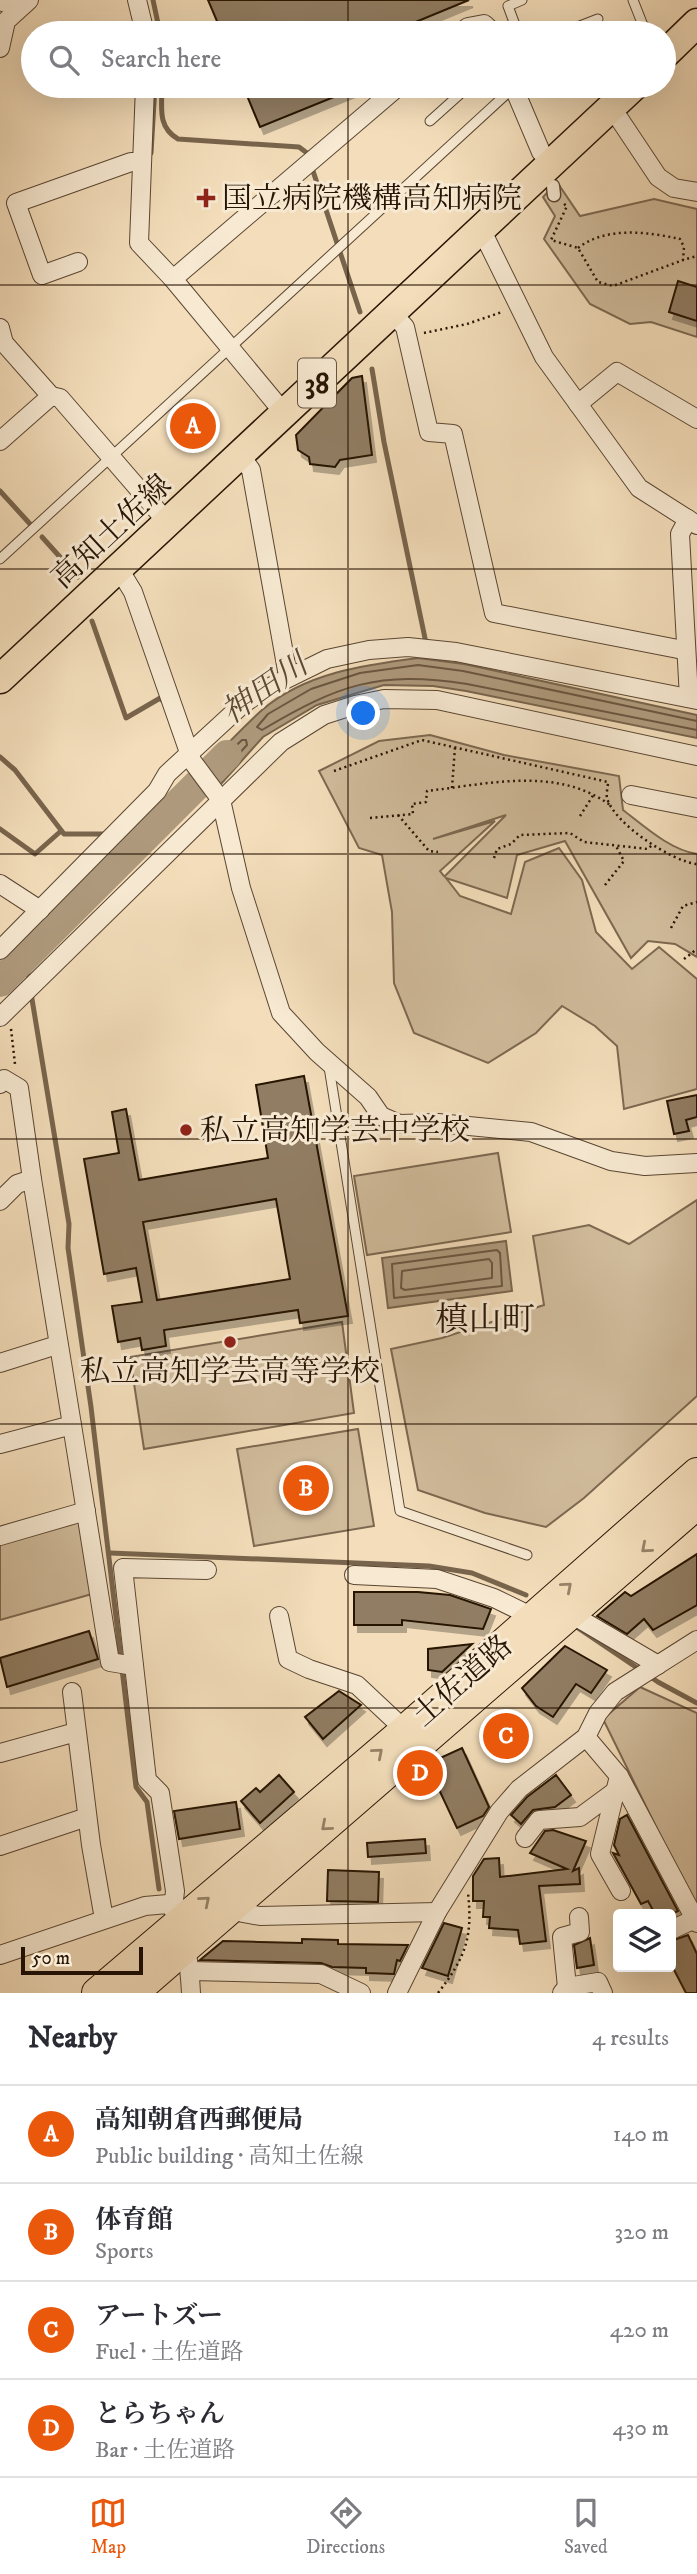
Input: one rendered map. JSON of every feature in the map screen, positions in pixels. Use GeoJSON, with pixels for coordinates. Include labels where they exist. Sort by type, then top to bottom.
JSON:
{"type":"FeatureCollection","features":[{"type":"Feature","properties":{"kind":"highway","name":"土佐道路"},"geometry":{"type":"LineString","coordinates":[[133,1993],[182,1938],[405,1730],[697,1473]]}},
{"type":"Feature","properties":{"kind":"highway","name":"土佐道路"},"geometry":{"type":"LineString","coordinates":[[97,1993],[232,1907],[697,1504]]}},
{"type":"Feature","properties":{"kind":"main road"},"geometry":{"type":"LineString","coordinates":[[676,43],[697,23]]}},
{"type":"Feature","properties":{"kind":"main road","name":"高知土佐線"},"geometry":{"type":"LineString","coordinates":[[0,679],[285,413],[400,325],[481,229],[553,181],[622,98]]}},
{"type":"Feature","properties":{"kind":"street"},"geometry":{"type":"LineString","coordinates":[[137,0],[142,21]]}},
{"type":"Feature","properties":{"kind":"street"},"geometry":{"type":"LineString","coordinates":[[0,1],[24,4]]}},
{"type":"Feature","properties":{"kind":"street"},"geometry":{"type":"LineString","coordinates":[[0,48],[6,21],[24,4]]}},
{"type":"Feature","properties":{"kind":"street"},"geometry":{"type":"LineString","coordinates":[[144,98],[139,243],[173,279],[285,413]]}},
{"type":"Feature","properties":{"kind":"street"},"geometry":{"type":"LineString","coordinates":[[173,279],[385,98]]}},
{"type":"Feature","properties":{"kind":"street"},"geometry":{"type":"LineString","coordinates":[[518,98],[553,181]]}},
{"type":"Feature","properties":{"kind":"street"},"geometry":{"type":"LineString","coordinates":[[612,108],[658,177],[674,188],[697,192]]}},
{"type":"Feature","properties":{"kind":"street"},"geometry":{"type":"LineString","coordinates":[[78,262],[42,275],[16,202],[131,162],[141,162]]}},
{"type":"Feature","properties":{"kind":"street"},"geometry":{"type":"LineString","coordinates":[[0,950],[157,791],[167,774],[191,758],[243,704],[288,676],[327,659],[408,647],[456,652],[693,699],[686,647],[680,534],[692,522],[639,488],[544,357],[481,229]]}},
{"type":"Feature","properties":{"kind":"street"},"geometry":{"type":"LineString","coordinates":[[400,325],[429,432],[453,434],[494,613],[678,649],[686,647]]}},
{"type":"Feature","properties":{"kind":"street"},"geometry":{"type":"LineString","coordinates":[[1,339],[51,396],[60,398],[168,523]]}},
{"type":"Feature","properties":{"kind":"street"},"geometry":{"type":"LineString","coordinates":[[578,404],[617,372],[697,419]]}},
{"type":"Feature","properties":{"kind":"street"},"geometry":{"type":"LineString","coordinates":[[0,441],[51,396]]}},
{"type":"Feature","properties":{"kind":"street"},"geometry":{"type":"LineString","coordinates":[[240,455],[251,470],[288,676]]}},
{"type":"Feature","properties":{"kind":"street"},"geometry":{"type":"LineString","coordinates":[[119,569],[133,592],[191,758],[219,798],[241,888],[281,1013],[328,1062],[368,1097],[381,1116],[399,1124],[438,1123],[531,1132],[611,1161],[645,1166],[697,1163]]}},
{"type":"Feature","properties":{"kind":"street"},"geometry":{"type":"LineString","coordinates":[[4,1014],[219,798],[281,743],[324,715],[384,699],[438,700],[697,756]]}},
{"type":"Feature","properties":{"kind":"street"},"geometry":{"type":"LineString","coordinates":[[632,795],[697,808]]}},
{"type":"Feature","properties":{"kind":"street"},"geometry":{"type":"LineString","coordinates":[[0,884],[40,911]]}},
{"type":"Feature","properties":{"kind":"street"},"geometry":{"type":"LineString","coordinates":[[0,1084],[4,1079],[19,1088],[57,1345],[106,1643],[110,1662],[126,1665]]}},
{"type":"Feature","properties":{"kind":"street"},"geometry":{"type":"LineString","coordinates":[[0,1201],[17,1184],[32,1179]]}},
{"type":"Feature","properties":{"kind":"street"},"geometry":{"type":"LineString","coordinates":[[0,1363],[57,1345]]}},
{"type":"Feature","properties":{"kind":"street"},"geometry":{"type":"LineString","coordinates":[[0,1444],[72,1425]]}},
{"type":"Feature","properties":{"kind":"street"},"geometry":{"type":"LineString","coordinates":[[0,1536],[86,1511]]}},
{"type":"Feature","properties":{"kind":"street"},"geometry":{"type":"LineString","coordinates":[[191,1993],[160,1793],[147,1780],[126,1665],[123,1568],[206,1570]]}},
{"type":"Feature","properties":{"kind":"street"},"geometry":{"type":"LineString","coordinates":[[354,1575],[436,1578],[494,1598],[533,1617]]}},
{"type":"Feature","properties":{"kind":"street"},"geometry":{"type":"LineString","coordinates":[[571,1614],[657,1665]]}},
{"type":"Feature","properties":{"kind":"street"},"geometry":{"type":"LineString","coordinates":[[279,1616],[288,1659],[309,1670],[357,1685],[405,1730]]}},
{"type":"Feature","properties":{"kind":"street"},"geometry":{"type":"LineString","coordinates":[[397,1993],[436,1912],[499,1812],[519,1789],[586,1737],[598,1713],[615,1692],[697,1640]]}},
{"type":"Feature","properties":{"kind":"street"},"geometry":{"type":"LineString","coordinates":[[72,1692],[104,1919]]}},
{"type":"Feature","properties":{"kind":"street"},"geometry":{"type":"LineString","coordinates":[[0,1753],[76,1732]]}},
{"type":"Feature","properties":{"kind":"street"},"geometry":{"type":"LineString","coordinates":[[586,1737],[696,1921],[676,1928]]}},
{"type":"Feature","properties":{"kind":"street"},"geometry":{"type":"LineString","coordinates":[[525,1838],[539,1820],[580,1816],[616,1784]]}},
{"type":"Feature","properties":{"kind":"street"},"geometry":{"type":"LineString","coordinates":[[616,1784],[600,1854],[621,1891]]}},
{"type":"Feature","properties":{"kind":"street"},"geometry":{"type":"LineString","coordinates":[[0,1846],[88,1817]]}},
{"type":"Feature","properties":{"kind":"street"},"geometry":{"type":"LineString","coordinates":[[0,1955],[145,1906],[168,1905],[182,1938]]}},
{"type":"Feature","properties":{"kind":"street"},"geometry":{"type":"LineString","coordinates":[[232,1907],[243,1913],[260,1916],[436,1912]]}},
{"type":"Feature","properties":{"kind":"street"},"geometry":{"type":"LineString","coordinates":[[579,1917],[580,1932],[562,1937],[565,1990],[598,1982],[603,1993]]}},
{"type":"Feature","properties":{"kind":"street"},"geometry":{"type":"LineString","coordinates":[[182,1938],[321,1974],[361,1993]]}},
{"type":"Feature","properties":{"kind":"lane"},"geometry":{"type":"LineString","coordinates":[[514,21],[508,6],[522,0]]}},
{"type":"Feature","properties":{"kind":"lane"},"geometry":{"type":"LineString","coordinates":[[633,0],[641,21]]}},
{"type":"Feature","properties":{"kind":"lane"},"geometry":{"type":"LineString","coordinates":[[593,21],[598,19]]}},
{"type":"Feature","properties":{"kind":"lane"},"geometry":{"type":"LineString","coordinates":[[430,121],[456,98]]}},
{"type":"Feature","properties":{"kind":"lane"},"geometry":{"type":"LineString","coordinates":[[0,559],[113,459],[229,348],[336,253],[501,98]]}},
{"type":"Feature","properties":{"kind":"lane"},"geometry":{"type":"LineString","coordinates":[[328,1062],[400,1511],[527,1555]]}},
{"type":"Feature","properties":{"kind":"path"},"geometry":{"type":"LineString","coordinates":[[553,181],[567,206],[551,240],[578,248],[598,282],[613,286],[697,256]]}},
{"type":"Feature","properties":{"kind":"path"},"geometry":{"type":"LineString","coordinates":[[578,248],[583,241],[625,233],[660,235],[680,239],[684,247],[683,260]]}},
{"type":"Feature","properties":{"kind":"path"},"geometry":{"type":"LineString","coordinates":[[400,325],[467,324],[520,306]]}},
{"type":"Feature","properties":{"kind":"path"},"geometry":{"type":"LineString","coordinates":[[334,771],[422,740],[608,782],[607,798],[621,820],[683,863],[697,864]]}},
{"type":"Feature","properties":{"kind":"path"},"geometry":{"type":"LineString","coordinates":[[452,788],[455,747]]}},
{"type":"Feature","properties":{"kind":"path"},"geometry":{"type":"LineString","coordinates":[[370,818],[413,814],[412,804],[426,802],[427,791],[520,778],[594,793],[613,807]]}},
{"type":"Feature","properties":{"kind":"path"},"geometry":{"type":"LineString","coordinates":[[580,816],[594,793]]}},
{"type":"Feature","properties":{"kind":"path"},"geometry":{"type":"LineString","coordinates":[[398,816],[429,851],[438,852]]}},
{"type":"Feature","properties":{"kind":"path"},"geometry":{"type":"LineString","coordinates":[[494,858],[497,849],[511,844],[520,835],[570,833],[584,842],[648,849],[653,844]]}},
{"type":"Feature","properties":{"kind":"path"},"geometry":{"type":"LineString","coordinates":[[605,885],[624,861],[616,846]]}},
{"type":"Feature","properties":{"kind":"path"},"geometry":{"type":"LineString","coordinates":[[671,928],[683,906],[697,902]]}},
{"type":"Feature","properties":{"kind":"path"},"geometry":{"type":"LineString","coordinates":[[684,959],[697,949]]}},
{"type":"Feature","properties":{"kind":"path"},"geometry":{"type":"LineString","coordinates":[[4,1014],[19,1088]]}},
{"type":"Feature","properties":{"kind":"path"},"geometry":{"type":"LineString","coordinates":[[438,1993],[459,1965],[471,1922],[465,1865]]}},
{"type":"Feature","properties":{"kind":"shaded area"},"geometry":{"type":"Polygon","coordinates":[[[557,182],[580,216],[654,199],[697,209],[697,337],[651,322],[630,324],[590,304],[544,239],[555,216],[543,197],[557,182]]]}},
{"type":"Feature","properties":{"kind":"shaded area"},"geometry":{"type":"Polygon","coordinates":[[[430,735],[504,755],[619,776],[623,810],[667,843],[697,854],[697,957],[675,944],[648,941],[631,958],[565,841],[517,855],[507,898],[446,878],[460,896],[511,914],[525,862],[559,848],[582,880],[596,932],[632,969],[659,947],[697,979],[697,1089],[624,1109],[617,1046],[595,1026],[562,1006],[536,1033],[488,1063],[414,1033],[394,983],[392,912],[382,855],[359,848],[319,771],[379,741],[430,735]],[[506,815],[433,839],[495,821],[440,871],[445,876],[506,815]]]}},
{"type":"Feature","properties":{"kind":"shaded area"},"geometry":{"type":"Polygon","coordinates":[[[498,1153],[511,1232],[367,1255],[354,1176],[498,1153]]]}},
{"type":"Feature","properties":{"kind":"shaded area"},"geometry":{"type":"Polygon","coordinates":[[[697,1200],[697,1396],[584,1498],[546,1527],[485,1513],[418,1490],[391,1349],[442,1338],[544,1305],[533,1236],[589,1225],[629,1244],[697,1200]]]}},
{"type":"Feature","properties":{"kind":"shaded area"},"geometry":{"type":"Polygon","coordinates":[[[342,1322],[354,1413],[144,1449],[130,1357],[342,1322]]]}},
{"type":"Feature","properties":{"kind":"shaded area"},"geometry":{"type":"Polygon","coordinates":[[[358,1429],[374,1526],[254,1546],[237,1449],[358,1429]]]}},
{"type":"Feature","properties":{"kind":"shaded area"},"geometry":{"type":"Polygon","coordinates":[[[80,1519],[92,1594],[0,1620],[0,1543],[80,1519]]]}},
{"type":"Feature","properties":{"kind":"shaded area"},"geometry":{"type":"Polygon","coordinates":[[[640,1687],[697,1713],[697,1910],[603,1719],[640,1687]]]}},
{"type":"Feature","properties":{"kind":"water"},"geometry":{"type":"Polygon","coordinates":[[[418,658],[464,664],[697,715],[697,738],[466,691],[433,686],[384,685],[317,705],[263,737],[222,783],[208,763],[262,710],[297,687],[356,668],[418,658]]]}},
{"type":"Feature","properties":{"kind":"water"},"geometry":{"type":"Polygon","coordinates":[[[506,1241],[512,1291],[388,1308],[382,1258],[506,1241]]]}},
{"type":"Feature","properties":{"kind":"building"},"geometry":{"type":"Polygon","coordinates":[[[208,0],[469,0],[418,21],[217,21],[208,0]]]}},
{"type":"Feature","properties":{"kind":"building"},"geometry":{"type":"Polygon","coordinates":[[[248,98],[331,98],[260,127],[248,98]]]}},
{"type":"Feature","properties":{"kind":"building"},"geometry":{"type":"Polygon","coordinates":[[[678,281],[697,287],[697,321],[669,312],[678,281]]]}},
{"type":"Feature","properties":{"kind":"building"},"geometry":{"type":"Polygon","coordinates":[[[362,376],[372,455],[340,460],[335,467],[310,464],[309,457],[298,450],[296,435],[352,378],[362,376]]]}},
{"type":"Feature","properties":{"kind":"building"},"geometry":{"type":"Polygon","coordinates":[[[304,1076],[348,1316],[300,1323],[298,1310],[164,1330],[166,1346],[142,1350],[140,1338],[118,1342],[112,1306],[142,1302],[136,1268],[104,1274],[84,1159],[119,1153],[112,1112],[126,1109],[139,1180],[268,1158],[256,1085],[304,1076]],[[276,1199],[143,1222],[157,1300],[290,1279],[276,1199]]]}},
{"type":"Feature","properties":{"kind":"building"},"geometry":{"type":"Polygon","coordinates":[[[697,1095],[697,1117],[686,1120],[689,1131],[674,1134],[667,1101],[697,1095]]]}},
{"type":"Feature","properties":{"kind":"building"},"geometry":{"type":"Polygon","coordinates":[[[697,1554],[697,1605],[653,1630],[644,1619],[627,1634],[597,1616],[625,1592],[631,1596],[697,1554]]]}},
{"type":"Feature","properties":{"kind":"building"},"geometry":{"type":"Polygon","coordinates":[[[354,1592],[450,1595],[491,1609],[483,1629],[402,1620],[402,1625],[354,1625],[354,1592]]]}},
{"type":"Feature","properties":{"kind":"building"},"geometry":{"type":"Polygon","coordinates":[[[89,1631],[98,1659],[7,1687],[0,1658],[89,1631]]]}},
{"type":"Feature","properties":{"kind":"building"},"geometry":{"type":"Polygon","coordinates":[[[472,1644],[442,1672],[428,1670],[428,1649],[472,1644]]]}},
{"type":"Feature","properties":{"kind":"building"},"geometry":{"type":"Polygon","coordinates":[[[565,1646],[607,1670],[591,1693],[576,1684],[553,1717],[536,1706],[522,1688],[565,1646]]]}},
{"type":"Feature","properties":{"kind":"building"},"geometry":{"type":"Polygon","coordinates":[[[339,1691],[361,1705],[323,1739],[305,1717],[339,1691]]]}},
{"type":"Feature","properties":{"kind":"building"},"geometry":{"type":"Polygon","coordinates":[[[462,1748],[489,1807],[483,1816],[457,1828],[427,1764],[462,1748]]]}},
{"type":"Feature","properties":{"kind":"building"},"geometry":{"type":"Polygon","coordinates":[[[279,1775],[294,1792],[260,1823],[241,1801],[256,1788],[260,1792],[279,1775]]]}},
{"type":"Feature","properties":{"kind":"building"},"geometry":{"type":"Polygon","coordinates":[[[556,1775],[571,1795],[555,1807],[533,1810],[521,1824],[511,1815],[527,1797],[556,1775]]]}},
{"type":"Feature","properties":{"kind":"building"},"geometry":{"type":"Polygon","coordinates":[[[236,1802],[240,1829],[179,1839],[174,1811],[236,1802]]]}},
{"type":"Feature","properties":{"kind":"building"},"geometry":{"type":"Polygon","coordinates":[[[627,1815],[678,1911],[652,1909],[648,1901],[641,1904],[613,1853],[619,1855],[614,1845],[620,1819],[627,1815]]]}},
{"type":"Feature","properties":{"kind":"building"},"geometry":{"type":"Polygon","coordinates":[[[553,1830],[586,1841],[573,1871],[579,1868],[580,1884],[539,1886],[546,1941],[520,1944],[518,1930],[489,1928],[490,1917],[483,1917],[484,1901],[473,1901],[473,1876],[484,1859],[499,1858],[500,1877],[567,1869],[530,1853],[545,1831],[553,1830]]]}},
{"type":"Feature","properties":{"kind":"building"},"geometry":{"type":"Polygon","coordinates":[[[425,1839],[426,1853],[368,1857],[367,1843],[425,1839]]]}},
{"type":"Feature","properties":{"kind":"building"},"geometry":{"type":"Polygon","coordinates":[[[328,1870],[379,1872],[378,1902],[327,1901],[328,1870]]]}},
{"type":"Feature","properties":{"kind":"building"},"geometry":{"type":"Polygon","coordinates":[[[444,1923],[462,1928],[448,1976],[422,1968],[444,1923]]]}},
{"type":"Feature","properties":{"kind":"building"},"geometry":{"type":"Polygon","coordinates":[[[688,1935],[697,1954],[697,1993],[686,1993],[675,1972],[676,1939],[688,1935]]]}},
{"type":"Feature","properties":{"kind":"building"},"geometry":{"type":"Polygon","coordinates":[[[590,1938],[594,1965],[577,1968],[574,1945],[590,1938]]]}},
{"type":"Feature","properties":{"kind":"building"},"geometry":{"type":"Polygon","coordinates":[[[302,1939],[338,1940],[338,1944],[408,1945],[400,1961],[397,1960],[394,1974],[366,1973],[366,1968],[332,1967],[321,1963],[200,1960],[223,1941],[302,1943],[302,1939]]]}},
{"type":"Feature","properties":{"kind":"waterway"},"geometry":{"type":"LineString","coordinates":[[153,0],[157,21]]}},
{"type":"Feature","properties":{"kind":"waterway"},"geometry":{"type":"LineString","coordinates":[[151,153],[154,98]]}},
{"type":"Feature","properties":{"kind":"waterway"},"geometry":{"type":"LineString","coordinates":[[162,98],[164,122],[171,134],[178,139],[299,147],[307,153],[360,312]]}},
{"type":"Feature","properties":{"kind":"waterway"},"geometry":{"type":"LineString","coordinates":[[372,369],[384,442],[426,643]]}},
{"type":"Feature","properties":{"kind":"waterway"},"geometry":{"type":"LineString","coordinates":[[0,491],[31,525]]}},
{"type":"Feature","properties":{"kind":"waterway"},"geometry":{"type":"LineString","coordinates":[[42,537],[78,577]]}},
{"type":"Feature","properties":{"kind":"waterway"},"geometry":{"type":"LineString","coordinates":[[92,621],[126,718],[162,697],[162,700]]}},
{"type":"Feature","properties":{"kind":"waterway","name":"神田川"},"geometry":{"type":"LineString","coordinates":[[0,982],[227,755]]}},
{"type":"Feature","properties":{"kind":"waterway"},"geometry":{"type":"LineString","coordinates":[[0,757],[15,770],[64,834],[106,834]]}},
{"type":"Feature","properties":{"kind":"waterway"},"geometry":{"type":"LineString","coordinates":[[0,829],[35,854],[61,831]]}},
{"type":"Feature","properties":{"kind":"waterway"},"geometry":{"type":"LineString","coordinates":[[122,835],[147,836]]}},
{"type":"Feature","properties":{"kind":"waterway"},"geometry":{"type":"LineString","coordinates":[[25,957],[29,980]]}},
{"type":"Feature","properties":{"kind":"waterway"},"geometry":{"type":"LineString","coordinates":[[31,993],[69,1224],[68,1248],[91,1407],[121,1659]]}},
{"type":"Feature","properties":{"kind":"waterway"},"geometry":{"type":"LineString","coordinates":[[110,1553],[429,1566],[472,1573],[526,1595]]}},
{"type":"Feature","properties":{"kind":"waterway"},"geometry":{"type":"LineString","coordinates":[[578,1628],[658,1682],[697,1703]]}},
{"type":"Feature","properties":{"kind":"waterway"},"geometry":{"type":"LineString","coordinates":[[122,1669],[136,1787],[147,1802],[159,1889]]}},
{"type":"Feature","properties":{"kind":"place","name":"国立病院機構高知病院"},"geometry":{"type":"Point","coordinates":[206,198]}},
{"type":"Feature","properties":{"kind":"place","name":"高知朝倉西郵便局"},"geometry":{"type":"Point","coordinates":[193,426]}},
{"type":"Feature","properties":{"kind":"place","name":"私立高知学芸中学校"},"geometry":{"type":"Point","coordinates":[186,1130]}},
{"type":"Feature","properties":{"kind":"place","name":"私立高知学芸高等学校"},"geometry":{"type":"Point","coordinates":[230,1342]}},
{"type":"Feature","properties":{"kind":"place","name":"体育館"},"geometry":{"type":"Point","coordinates":[306,1488]}},
{"type":"Feature","properties":{"kind":"place","name":"アートズー"},"geometry":{"type":"Point","coordinates":[506,1736]}},
{"type":"Feature","properties":{"kind":"place","name":"とらちゃん"},"geometry":{"type":"Point","coordinates":[420,1773]}},
{"type":"Feature","properties":{"kind":"district","name":"槙山町"},"geometry":{"type":"Point","coordinates":[485,1318]}}]}
